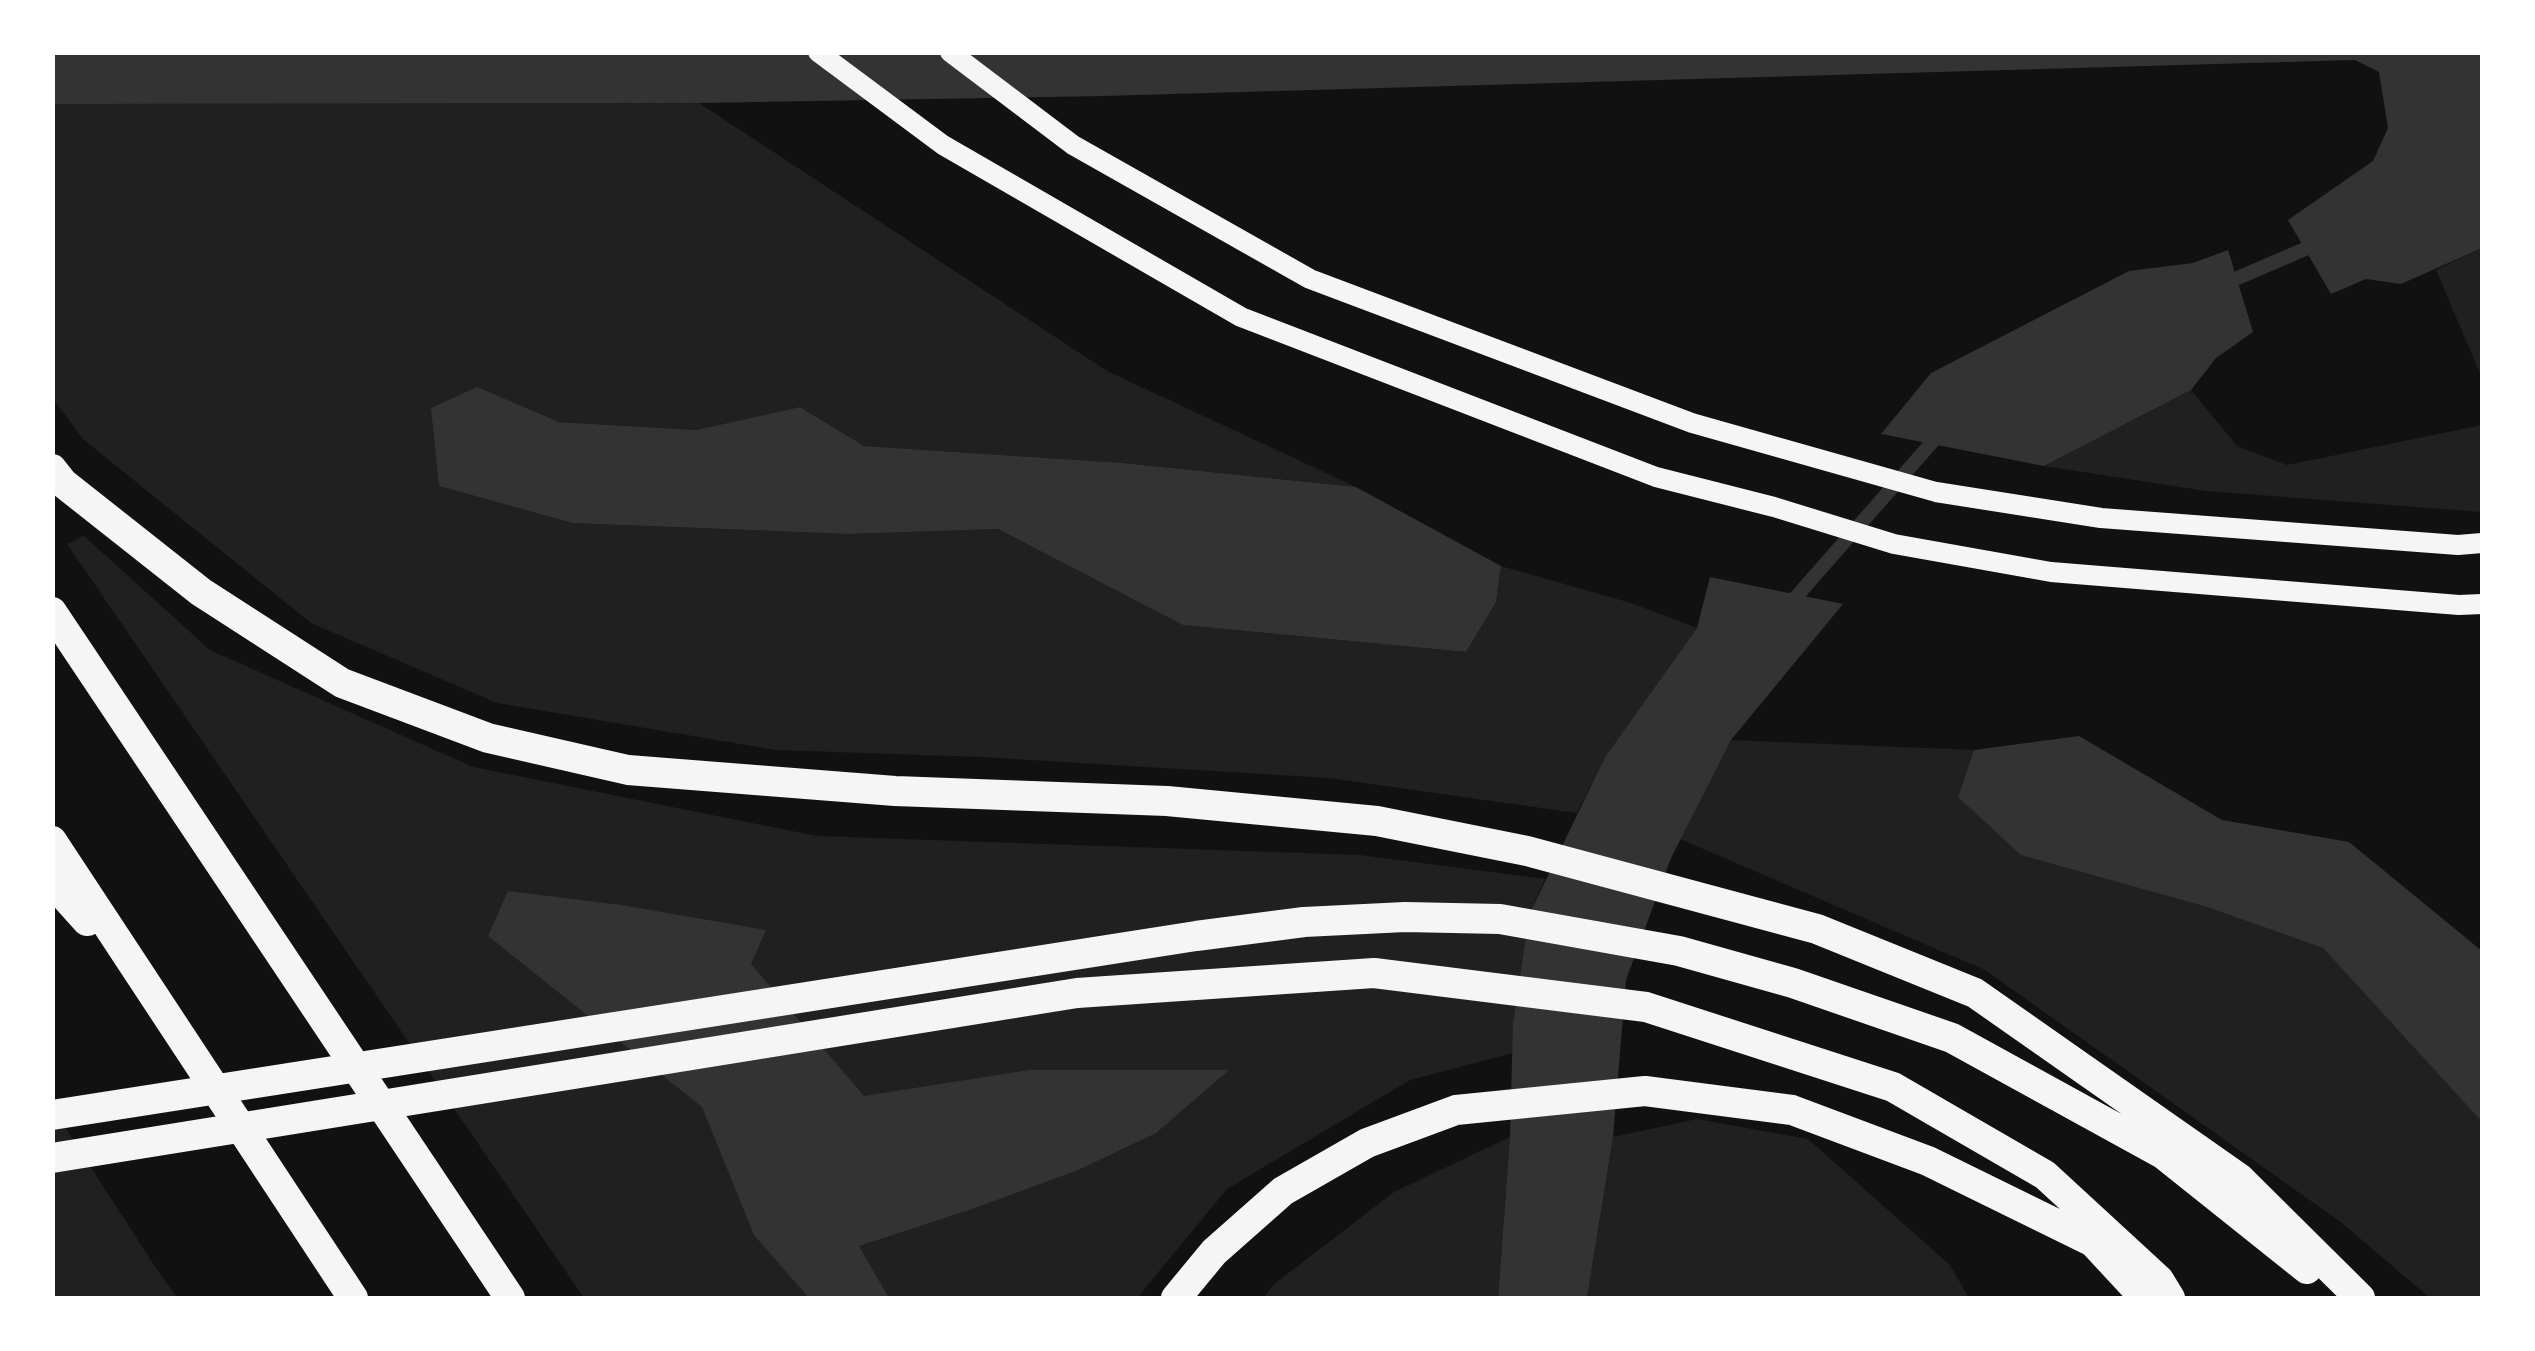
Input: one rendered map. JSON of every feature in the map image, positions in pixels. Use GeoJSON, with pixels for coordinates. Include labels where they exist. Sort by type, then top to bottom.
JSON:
{"type":"FeatureCollection","features":[{"type":"Feature","properties":{"kind":"highway"},"geometry":{"type":"LineString","coordinates":[[52,469],[63,484],[200,592],[342,682],[488,738],[628,770],[895,792],[1167,801],[1377,822],[1527,852],[1817,929],[1976,993],[2239,1178],[2360,1298]]}},
{"type":"Feature","properties":{"kind":"highway"},"geometry":{"type":"LineString","coordinates":[[52,612],[510,1298]]}},
{"type":"Feature","properties":{"kind":"highway"},"geometry":{"type":"LineString","coordinates":[[52,841],[354,1298]]}},
{"type":"Feature","properties":{"kind":"highway"},"geometry":{"type":"LineString","coordinates":[[52,882],[154,994]]}},
{"type":"Feature","properties":{"kind":"highway"},"geometry":{"type":"LineString","coordinates":[[52,1116],[1196,936],[1304,922],[1405,917],[1500,920],[1679,950],[1793,983],[1952,1038],[2163,1154],[2344,1298]]}},
{"type":"Feature","properties":{"kind":"highway"},"geometry":{"type":"LineString","coordinates":[[52,1158],[1077,992],[1374,973],[1646,1007],[1893,1087],[2046,1175],[2159,1280],[2170,1298]]}},
{"type":"Feature","properties":{"kind":"highway"},"geometry":{"type":"LineString","coordinates":[[1176,1298],[1214,1252],[1283,1191],[1367,1143],[1456,1110],[1645,1091],[1792,1110],[1928,1161],[2093,1242],[2145,1298]]}},
{"type":"Feature","properties":{"kind":"main road"},"geometry":{"type":"LineString","coordinates":[[818,52],[943,145],[1241,318],[1656,477],[1774,507],[1894,544],[2051,572],[2460,606],[2482,604]]}},
{"type":"Feature","properties":{"kind":"main road"},"geometry":{"type":"LineString","coordinates":[[950,52],[1072,145],[1310,279],[1692,423],[1936,492],[2100,518],[2458,545],[2482,543]]}},
{"type":"Feature","properties":{"kind":"shaded area"},"geometry":{"type":"Polygon","coordinates":[[[52,53],[2482,53],[2482,248],[2401,284],[2366,279],[2331,294],[2288,220],[2373,161],[2388,128],[2379,72],[2355,60],[1103,96],[699,103],[53,104],[52,53]]]}},
{"type":"Feature","properties":{"kind":"shaded area"},"geometry":{"type":"Polygon","coordinates":[[[699,103],[1107,371],[1356,487],[1123,463],[863,446],[800,407],[696,430],[559,422],[477,388],[439,486],[572,523],[849,534],[998,529],[1184,625],[1466,652],[1496,602],[1501,566],[1631,603],[1697,628],[1605,757],[1577,813],[1329,778],[981,757],[776,750],[497,703],[311,623],[84,440],[53,399],[53,104],[699,103]]]}},
{"type":"Feature","properties":{"kind":"shaded area"},"geometry":{"type":"Polygon","coordinates":[[[2482,248],[2482,378],[2436,270],[2482,248]]]}},
{"type":"Feature","properties":{"kind":"shaded area"},"geometry":{"type":"Polygon","coordinates":[[[2228,250],[2253,332],[2216,358],[2191,390],[2044,466],[1881,434],[1931,373],[2129,271],[2193,263],[2228,250]]]}},
{"type":"Feature","properties":{"kind":"shaded area"},"geometry":{"type":"Polygon","coordinates":[[[477,387],[559,422],[696,430],[800,407],[864,446],[1123,463],[1356,487],[1501,566],[1496,602],[1466,652],[1183,625],[998,529],[849,534],[572,523],[439,486],[431,408],[477,387]]]}},
{"type":"Feature","properties":{"kind":"shaded area"},"geometry":{"type":"Polygon","coordinates":[[[2191,390],[2237,446],[2287,465],[2482,425],[2482,512],[2206,491],[2044,466],[2191,390]]]}},
{"type":"Feature","properties":{"kind":"shaded area"},"geometry":{"type":"Polygon","coordinates":[[[84,536],[210,650],[473,767],[817,836],[1360,855],[1545,879],[1529,915],[1513,1023],[1513,1053],[1410,1080],[1227,1189],[1137,1298],[584,1298],[67,544],[84,536]]]}},
{"type":"Feature","properties":{"kind":"shaded area"},"geometry":{"type":"Polygon","coordinates":[[[1710,577],[1843,604],[1731,740],[1671,858],[1626,980],[1613,1137],[1587,1298],[1498,1298],[1510,1137],[1513,1023],[1529,915],[1605,757],[1697,628],[1710,577]]]}},
{"type":"Feature","properties":{"kind":"shaded area"},"geometry":{"type":"Polygon","coordinates":[[[2079,736],[2222,820],[2349,842],[2482,951],[2482,1122],[2323,948],[2204,906],[2021,855],[1958,797],[1974,750],[2079,736]]]}},
{"type":"Feature","properties":{"kind":"shaded area"},"geometry":{"type":"Polygon","coordinates":[[[1731,740],[1974,750],[1958,797],[2204,906],[2323,948],[2482,1122],[2482,1298],[2430,1298],[2342,1223],[1985,970],[1680,839],[1731,740]]]}},
{"type":"Feature","properties":{"kind":"shaded area"},"geometry":{"type":"Polygon","coordinates":[[[508,891],[621,905],[766,930],[751,964],[864,1096],[1029,1070],[1229,1070],[1156,1133],[1078,1170],[859,1246],[889,1298],[809,1298],[754,1235],[702,1107],[488,936],[508,891]]]}},
{"type":"Feature","properties":{"kind":"shaded area"},"geometry":{"type":"Polygon","coordinates":[[[52,1107],[154,1265],[177,1298],[53,1298],[52,1107]]]}},
{"type":"Feature","properties":{"kind":"shaded area"},"geometry":{"type":"Polygon","coordinates":[[[1697,1119],[1808,1139],[1950,1265],[1969,1298],[1587,1298],[1613,1137],[1697,1119]]]}},
{"type":"Feature","properties":{"kind":"shaded area"},"geometry":{"type":"Polygon","coordinates":[[[1510,1137],[1498,1298],[1264,1298],[1273,1285],[1394,1192],[1510,1137]]]}},
{"type":"Feature","properties":{"kind":"waterway"},"geometry":{"type":"LineString","coordinates":[[2219,286],[2319,243]]}},
{"type":"Feature","properties":{"kind":"waterway"},"geometry":{"type":"LineString","coordinates":[[1788,606],[1942,431]]}}]}
